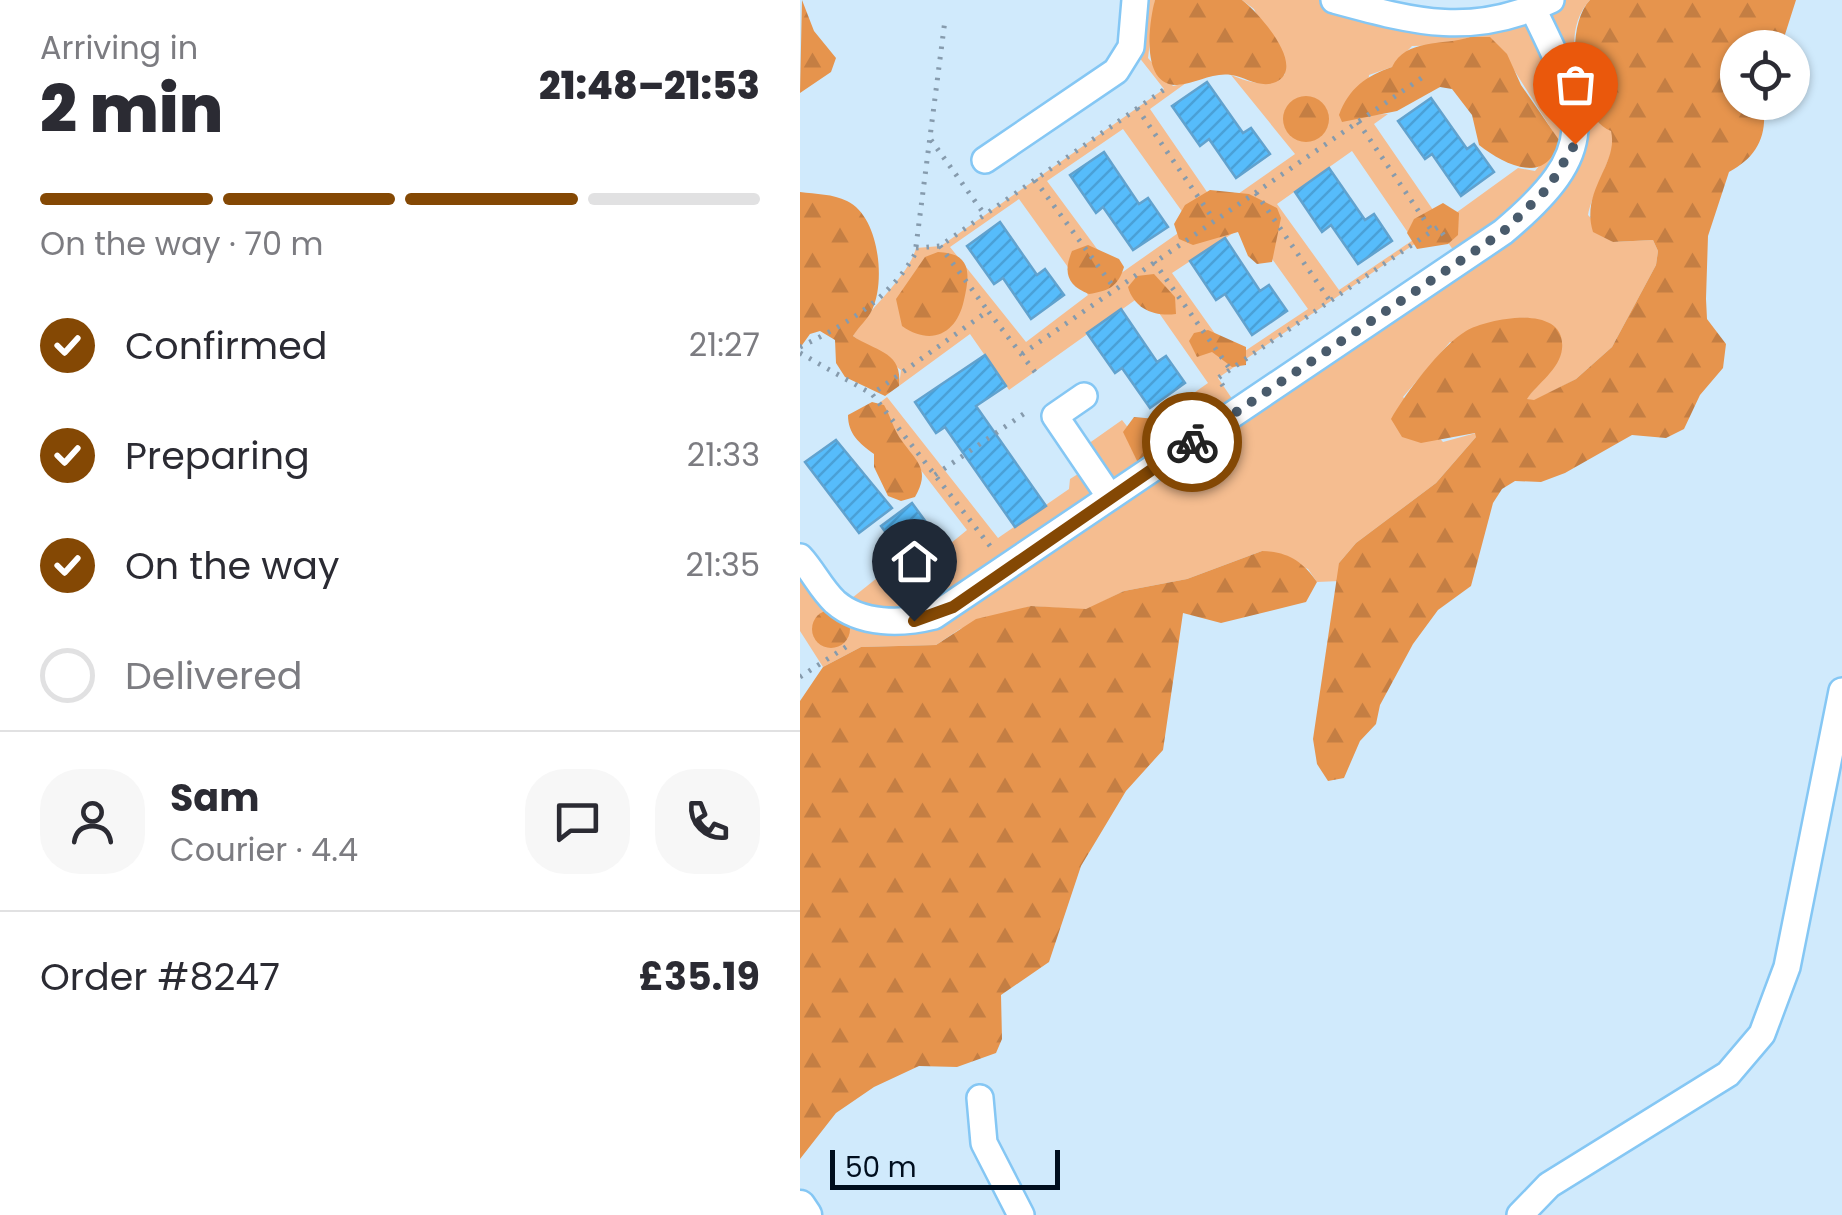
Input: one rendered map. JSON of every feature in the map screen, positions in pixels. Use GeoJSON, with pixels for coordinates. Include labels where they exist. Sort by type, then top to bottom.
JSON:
{"type":"FeatureCollection","features":[{"type":"Feature","properties":{"kind":"street"},"geometry":{"type":"LineString","coordinates":[[985,160],[1116,71],[1131,47],[1136,0]]}},
{"type":"Feature","properties":{"kind":"street"},"geometry":{"type":"LineString","coordinates":[[800,558],[835,602],[871,619],[894,622],[934,616],[1461,261],[1527,212],[1564,167],[1575,144],[1575,104],[1542,4],[1501,20],[1442,24],[1334,0]]}},
{"type":"Feature","properties":{"kind":"street"},"geometry":{"type":"LineString","coordinates":[[1084,396],[1055,416],[1110,497]]}},
{"type":"Feature","properties":{"kind":"street"},"geometry":{"type":"LineString","coordinates":[[1520,1215],[1550,1186],[1728,1074],[1762,1034],[1776,1004],[1796,927],[1842,690]]}},
{"type":"Feature","properties":{"kind":"street"},"geometry":{"type":"LineString","coordinates":[[980,1098],[984,1143],[1021,1215]]}},
{"type":"Feature","properties":{"kind":"street"},"geometry":{"type":"LineString","coordinates":[[800,1206],[806,1215]]}},
{"type":"Feature","properties":{"kind":"path"},"geometry":{"type":"LineString","coordinates":[[945,20],[916,248],[906,270],[886,292],[856,316],[800,350],[872,394],[1007,569]]}},
{"type":"Feature","properties":{"kind":"path"},"geometry":{"type":"LineString","coordinates":[[1022,354],[1423,78]]}},
{"type":"Feature","properties":{"kind":"path"},"geometry":{"type":"LineString","coordinates":[[916,248],[940,246],[1165,88]]}},
{"type":"Feature","properties":{"kind":"path"},"geometry":{"type":"LineString","coordinates":[[1137,108],[1214,220]]}},
{"type":"Feature","properties":{"kind":"path"},"geometry":{"type":"LineString","coordinates":[[1358,122],[1432,231]]}},
{"type":"Feature","properties":{"kind":"path"},"geometry":{"type":"LineString","coordinates":[[930,138],[985,215]]}},
{"type":"Feature","properties":{"kind":"path"},"geometry":{"type":"LineString","coordinates":[[1035,180],[1115,289]]}},
{"type":"Feature","properties":{"kind":"path"},"geometry":{"type":"LineString","coordinates":[[1256,193],[1330,301]]}},
{"type":"Feature","properties":{"kind":"path"},"geometry":{"type":"LineString","coordinates":[[1239,410],[1218,378],[1432,231],[1438,227],[1461,261]]}},
{"type":"Feature","properties":{"kind":"path"},"geometry":{"type":"LineString","coordinates":[[940,246],[1035,372]]}},
{"type":"Feature","properties":{"kind":"path"},"geometry":{"type":"LineString","coordinates":[[1154,262],[1230,370]]}},
{"type":"Feature","properties":{"kind":"path"},"geometry":{"type":"LineString","coordinates":[[872,394],[988,310]]}},
{"type":"Feature","properties":{"kind":"path"},"geometry":{"type":"LineString","coordinates":[[935,476],[1025,413]]}},
{"type":"Feature","properties":{"kind":"shaded area"},"geometry":{"type":"Polygon","coordinates":[[[1135,0],[1155,0],[1148,58],[1173,86],[1186,83],[1150,109],[1218,208],[1295,154],[1231,75],[1266,83],[1285,74],[1254,9],[1242,0],[1334,0],[1405,20],[1551,0],[1590,0],[1575,30],[1576,65],[1614,142],[1588,215],[1613,242],[1653,240],[1658,251],[1656,265],[1612,347],[1576,379],[1534,401],[1526,399],[1539,384],[1450,342],[1403,397],[1443,442],[1476,433],[1476,437],[1436,483],[1356,543],[1339,563],[1340,581],[1317,582],[1308,569],[1262,551],[1187,579],[1124,591],[1086,610],[1031,606],[960,629],[936,645],[861,647],[823,667],[800,631],[800,557],[842,606],[877,578],[885,587],[928,560],[940,576],[956,564],[945,548],[967,530],[873,408],[887,397],[998,538],[1069,489],[1070,479],[1089,467],[1078,451],[1122,420],[1134,435],[1208,383],[1145,293],[1009,390],[970,334],[899,386],[901,370],[853,336],[905,270],[916,248],[941,246],[1164,89],[1131,47],[1135,0]],[[1470,37],[1447,45],[1412,46],[1392,67],[1369,75],[1365,115],[1388,114],[1374,124],[1442,223],[1518,168],[1535,171],[1559,141],[1514,70],[1470,37]],[[1123,129],[1047,181],[1117,276],[1191,224],[1123,129]],[[1352,151],[1277,204],[1339,290],[1413,240],[1352,151]],[[1019,199],[950,247],[1026,342],[1088,295],[1019,199]],[[1247,224],[1172,273],[1233,359],[1308,309],[1247,224]],[[1438,228],[1218,378],[1239,409],[1460,260],[1438,228]]]}},
{"type":"Feature","properties":{"kind":"green space"},"geometry":{"type":"Polygon","coordinates":[[[802,0],[814,31],[836,58],[831,72],[800,93],[802,0]]]}},
{"type":"Feature","properties":{"kind":"green space"},"geometry":{"type":"Polygon","coordinates":[[[1155,0],[1242,0],[1277,40],[1286,64],[1284,75],[1270,84],[1224,75],[1177,85],[1165,83],[1157,75],[1150,51],[1155,0]]]}},
{"type":"Feature","properties":{"kind":"green space"},"geometry":{"type":"Polygon","coordinates":[[[1590,0],[1796,0],[1786,30],[1720,30],[1720,120],[1764,120],[1764,126],[1747,160],[1729,172],[1708,236],[1707,319],[1726,344],[1723,368],[1700,395],[1684,429],[1666,438],[1632,435],[1565,473],[1541,482],[1515,481],[1502,489],[1493,503],[1471,586],[1438,610],[1413,644],[1380,705],[1376,724],[1360,741],[1344,778],[1328,781],[1317,764],[1313,739],[1339,563],[1356,543],[1436,483],[1476,437],[1475,433],[1421,443],[1402,437],[1391,419],[1397,409],[1424,371],[1456,338],[1477,326],[1508,319],[1540,320],[1560,334],[1562,349],[1557,363],[1527,399],[1534,400],[1576,379],[1612,347],[1656,265],[1658,251],[1653,240],[1613,242],[1593,232],[1591,203],[1612,143],[1611,131],[1588,108],[1576,70],[1577,30],[1590,0]]]}},
{"type":"Feature","properties":{"kind":"green space"},"geometry":{"type":"Polygon","coordinates":[[[1470,37],[1490,37],[1507,54],[1521,85],[1559,140],[1545,163],[1535,168],[1513,165],[1479,145],[1472,115],[1452,89],[1440,87],[1397,111],[1342,122],[1339,115],[1353,90],[1374,74],[1392,67],[1406,51],[1470,37]]]}},
{"type":"Feature","properties":{"kind":"green space"},"geometry":{"type":"Polygon","coordinates":[[[1306,96],[1322,103],[1329,119],[1322,135],[1306,142],[1290,135],[1283,119],[1290,103],[1306,96]]]}},
{"type":"Feature","properties":{"kind":"green space"},"geometry":{"type":"Polygon","coordinates":[[[1210,190],[1249,194],[1277,208],[1281,218],[1272,262],[1257,264],[1248,256],[1238,232],[1193,245],[1179,239],[1174,224],[1185,205],[1210,190]]]}},
{"type":"Feature","properties":{"kind":"green space"},"geometry":{"type":"Polygon","coordinates":[[[800,192],[847,201],[858,209],[873,234],[879,267],[876,298],[853,336],[886,354],[897,366],[899,386],[885,396],[845,377],[836,363],[835,340],[820,331],[810,334],[800,348],[800,192]]]}},
{"type":"Feature","properties":{"kind":"green space"},"geometry":{"type":"Polygon","coordinates":[[[1443,203],[1459,213],[1458,235],[1448,244],[1417,249],[1407,233],[1414,219],[1443,203]]]}},
{"type":"Feature","properties":{"kind":"green space"},"geometry":{"type":"Polygon","coordinates":[[[1088,245],[1119,259],[1124,267],[1111,287],[1089,294],[1076,287],[1068,272],[1072,251],[1088,245]]]}},
{"type":"Feature","properties":{"kind":"green space"},"geometry":{"type":"Polygon","coordinates":[[[938,252],[963,261],[966,291],[956,321],[942,333],[923,335],[902,326],[896,299],[925,257],[938,252]]]}},
{"type":"Feature","properties":{"kind":"green space"},"geometry":{"type":"Polygon","coordinates":[[[1154,274],[1175,297],[1176,314],[1146,310],[1131,295],[1128,287],[1137,276],[1154,274]]]}},
{"type":"Feature","properties":{"kind":"green space"},"geometry":{"type":"Polygon","coordinates":[[[1208,330],[1246,347],[1246,365],[1232,367],[1212,352],[1197,357],[1189,341],[1194,333],[1208,330]]]}},
{"type":"Feature","properties":{"kind":"green space"},"geometry":{"type":"Polygon","coordinates":[[[872,402],[884,405],[899,437],[920,467],[922,480],[915,497],[901,501],[888,496],[874,467],[874,454],[852,433],[848,415],[872,402]]]}},
{"type":"Feature","properties":{"kind":"green space"},"geometry":{"type":"Polygon","coordinates":[[[1134,417],[1189,422],[1194,429],[1141,469],[1123,432],[1134,417]]]}},
{"type":"Feature","properties":{"kind":"green space"},"geometry":{"type":"Polygon","coordinates":[[[1262,551],[1294,559],[1317,582],[1306,602],[1221,623],[1183,613],[1163,750],[1126,791],[1081,866],[1049,962],[1001,995],[1002,1039],[996,1053],[957,1067],[919,1066],[874,1087],[836,1113],[800,1159],[800,701],[823,667],[861,647],[936,645],[976,619],[1031,606],[1086,609],[1124,591],[1187,579],[1262,551]]]}},
{"type":"Feature","properties":{"kind":"green space"},"geometry":{"type":"Polygon","coordinates":[[[831,610],[845,615],[850,629],[845,643],[831,648],[817,643],[812,629],[817,615],[831,610]]]}},
{"type":"Feature","properties":{"kind":"building"},"geometry":{"type":"Polygon","coordinates":[[[1207,82],[1243,133],[1251,128],[1270,154],[1236,178],[1209,139],[1200,146],[1172,106],[1207,82]]]}},
{"type":"Feature","properties":{"kind":"building"},"geometry":{"type":"Polygon","coordinates":[[[1431,98],[1467,149],[1474,144],[1494,172],[1461,196],[1432,154],[1425,159],[1398,121],[1431,98]]]}},
{"type":"Feature","properties":{"kind":"building"},"geometry":{"type":"Polygon","coordinates":[[[1104,152],[1139,204],[1148,198],[1168,227],[1133,250],[1103,207],[1096,213],[1070,175],[1104,152]]]}},
{"type":"Feature","properties":{"kind":"building"},"geometry":{"type":"Polygon","coordinates":[[[1329,168],[1365,220],[1374,214],[1392,241],[1358,264],[1331,225],[1322,232],[1295,192],[1329,168]]]}},
{"type":"Feature","properties":{"kind":"building"},"geometry":{"type":"Polygon","coordinates":[[[1000,222],[1037,275],[1045,269],[1064,295],[1031,319],[1003,278],[994,284],[967,246],[1000,222]]]}},
{"type":"Feature","properties":{"kind":"building"},"geometry":{"type":"Polygon","coordinates":[[[1225,238],[1260,291],[1269,285],[1287,311],[1252,335],[1225,294],[1216,300],[1190,261],[1225,238]]]}},
{"type":"Feature","properties":{"kind":"building"},"geometry":{"type":"Polygon","coordinates":[[[1121,309],[1157,362],[1166,356],[1185,383],[1150,408],[1122,368],[1115,373],[1087,333],[1121,309]]]}},
{"type":"Feature","properties":{"kind":"building"},"geometry":{"type":"Polygon","coordinates":[[[985,355],[1006,386],[976,406],[1046,506],[1015,527],[945,427],[936,433],[915,402],[985,355]]]}},
{"type":"Feature","properties":{"kind":"building"},"geometry":{"type":"Polygon","coordinates":[[[836,440],[892,508],[859,533],[805,462],[836,440]]]}},
{"type":"Feature","properties":{"kind":"building"},"geometry":{"type":"Polygon","coordinates":[[[912,503],[945,548],[914,571],[881,526],[912,503]]]}},
{"type":"Feature","properties":{"kind":"way so far"},"geometry":{"type":"LineString","coordinates":[[1192,442],[1503,232],[1548,188],[1575,144]]}},
{"type":"Feature","properties":{"kind":"route"},"geometry":{"type":"LineString","coordinates":[[914,621],[953,607],[1192,442]]}}]}
